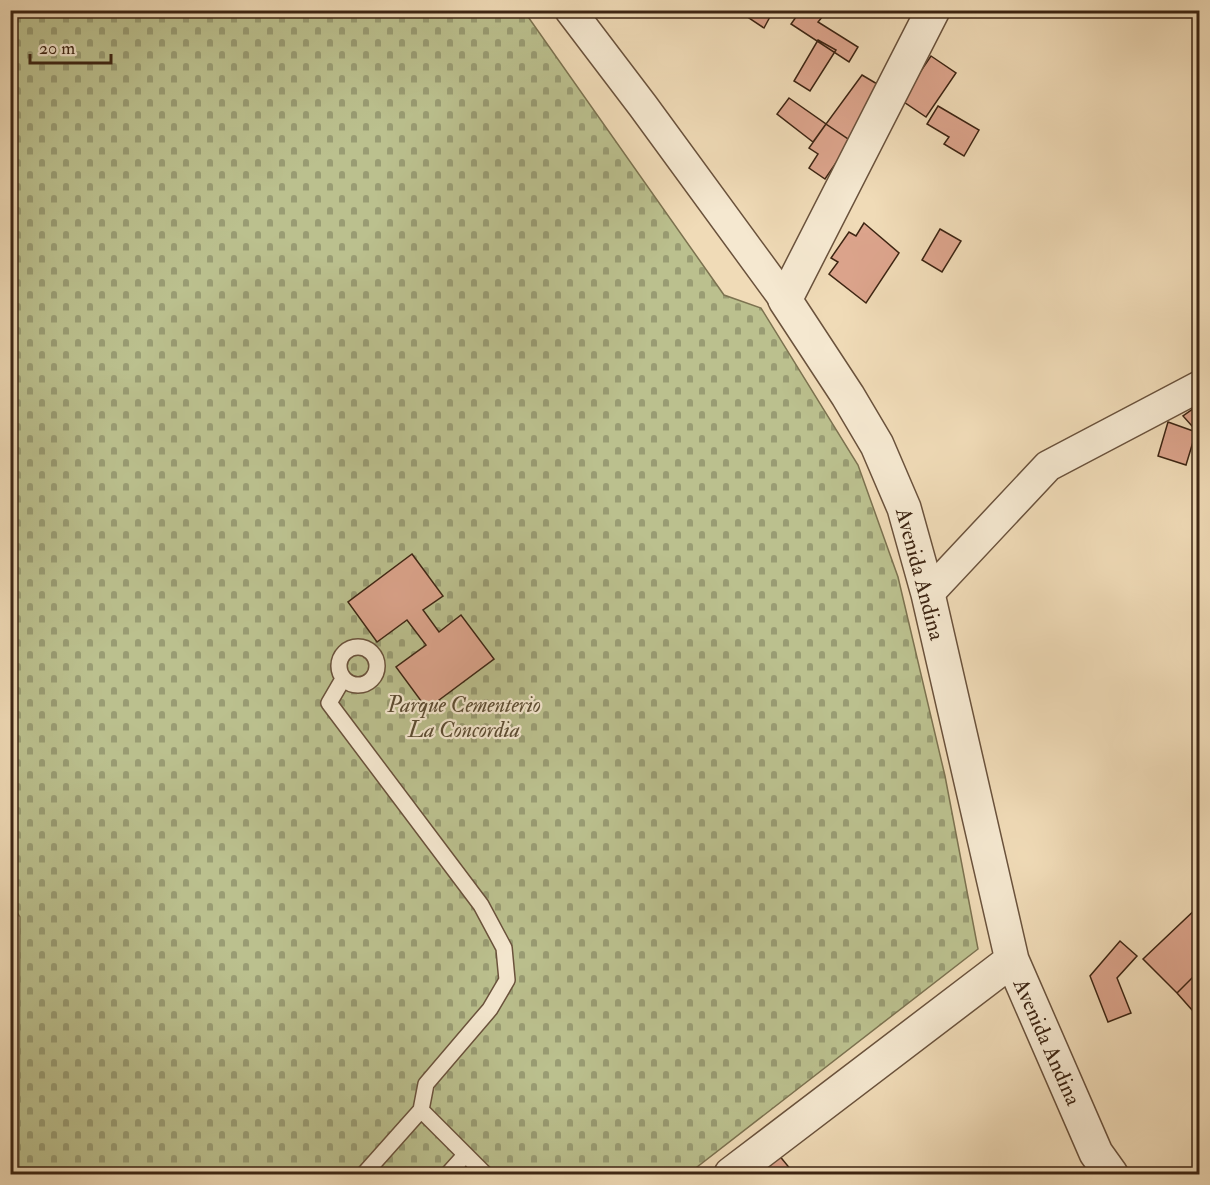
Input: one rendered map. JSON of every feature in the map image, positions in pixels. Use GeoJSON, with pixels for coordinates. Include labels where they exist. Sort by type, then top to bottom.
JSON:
{"type":"FeatureCollection","features":[{"type":"Feature","properties":{"kind":"street"},"geometry":{"type":"LineString","coordinates":[[570,10],[784,300],[933,10]]}},
{"type":"Feature","properties":{"kind":"street","name":"Avenida Andina"},"geometry":{"type":"LineString","coordinates":[[784,300],[848,396],[877,445],[904,508],[928,594],[1012,960],[1096,1153],[1111,1174]]}},
{"type":"Feature","properties":{"kind":"street"},"geometry":{"type":"LineString","coordinates":[[928,594],[1048,466],[1200,386]]}},
{"type":"Feature","properties":{"kind":"street"},"geometry":{"type":"LineString","coordinates":[[731,1174],[1012,960]]}},
{"type":"Feature","properties":{"kind":"lane"},"geometry":{"type":"LineString","coordinates":[[343,679],[328,703],[481,905],[504,948],[507,980],[490,1009],[426,1084],[421,1110],[364,1174]]}},
{"type":"Feature","properties":{"kind":"lane"},"geometry":{"type":"LineString","coordinates":[[421,1110],[485,1174]]}},
{"type":"Feature","properties":{"kind":"lane"},"geometry":{"type":"LineString","coordinates":[[448,1174],[465,1155]]}},
{"type":"Feature","properties":{"kind":"green space","name":"Parque Cementerio La Concordia"},"geometry":{"type":"Polygon","coordinates":[[[11,11],[524,11],[724,295],[761,308],[858,465],[898,577],[945,776],[978,949],[688,1174],[19,1174],[20,917],[11,903],[11,11]]]}},
{"type":"Feature","properties":{"kind":"building"},"geometry":{"type":"Polygon","coordinates":[[[737,10],[768,10],[772,13],[764,28],[737,10]]]}},
{"type":"Feature","properties":{"kind":"building"},"geometry":{"type":"Polygon","coordinates":[[[801,10],[828,10],[818,22],[858,47],[849,62],[791,24],[801,10]]]}},
{"type":"Feature","properties":{"kind":"building"},"geometry":{"type":"Polygon","coordinates":[[[818,40],[836,50],[810,91],[794,81],[818,40]]]}},
{"type":"Feature","properties":{"kind":"building"},"geometry":{"type":"Polygon","coordinates":[[[931,56],[956,73],[926,117],[901,100],[931,56]]]}},
{"type":"Feature","properties":{"kind":"building"},"geometry":{"type":"Polygon","coordinates":[[[862,75],[884,88],[851,141],[826,124],[862,75]]]}},
{"type":"Feature","properties":{"kind":"building"},"geometry":{"type":"Polygon","coordinates":[[[789,98],[826,124],[813,142],[777,114],[789,98]]]}},
{"type":"Feature","properties":{"kind":"building"},"geometry":{"type":"Polygon","coordinates":[[[938,106],[979,130],[964,156],[944,144],[949,137],[927,124],[938,106]]]}},
{"type":"Feature","properties":{"kind":"building"},"geometry":{"type":"Polygon","coordinates":[[[826,124],[851,141],[825,179],[809,168],[818,154],[809,148],[826,124]]]}},
{"type":"Feature","properties":{"kind":"building"},"geometry":{"type":"Polygon","coordinates":[[[864,223],[899,253],[866,303],[829,274],[838,262],[831,258],[849,232],[856,236],[864,223]]]}},
{"type":"Feature","properties":{"kind":"building"},"geometry":{"type":"Polygon","coordinates":[[[940,229],[961,241],[942,272],[922,260],[940,229]]]}},
{"type":"Feature","properties":{"kind":"building"},"geometry":{"type":"Polygon","coordinates":[[[1200,404],[1200,435],[1183,416],[1200,404]]]}},
{"type":"Feature","properties":{"kind":"building"},"geometry":{"type":"Polygon","coordinates":[[[1168,422],[1196,432],[1186,465],[1158,456],[1168,422]]]}},
{"type":"Feature","properties":{"kind":"building"},"geometry":{"type":"Polygon","coordinates":[[[412,554],[443,596],[423,610],[439,632],[461,615],[494,659],[427,709],[396,667],[426,645],[407,620],[377,642],[348,602],[412,554]]]}},
{"type":"Feature","properties":{"kind":"building"},"geometry":{"type":"Polygon","coordinates":[[[1200,905],[1200,970],[1177,993],[1143,959],[1200,905]]]}},
{"type":"Feature","properties":{"kind":"building"},"geometry":{"type":"Polygon","coordinates":[[[1120,941],[1137,956],[1117,978],[1131,1013],[1108,1022],[1090,976],[1120,941]]]}},
{"type":"Feature","properties":{"kind":"building"},"geometry":{"type":"Polygon","coordinates":[[[1193,977],[1200,985],[1200,1019],[1177,993],[1193,977]]]}},
{"type":"Feature","properties":{"kind":"building"},"geometry":{"type":"Polygon","coordinates":[[[778,1154],[792,1171],[788,1174],[753,1174],[778,1154]]]}}]}
